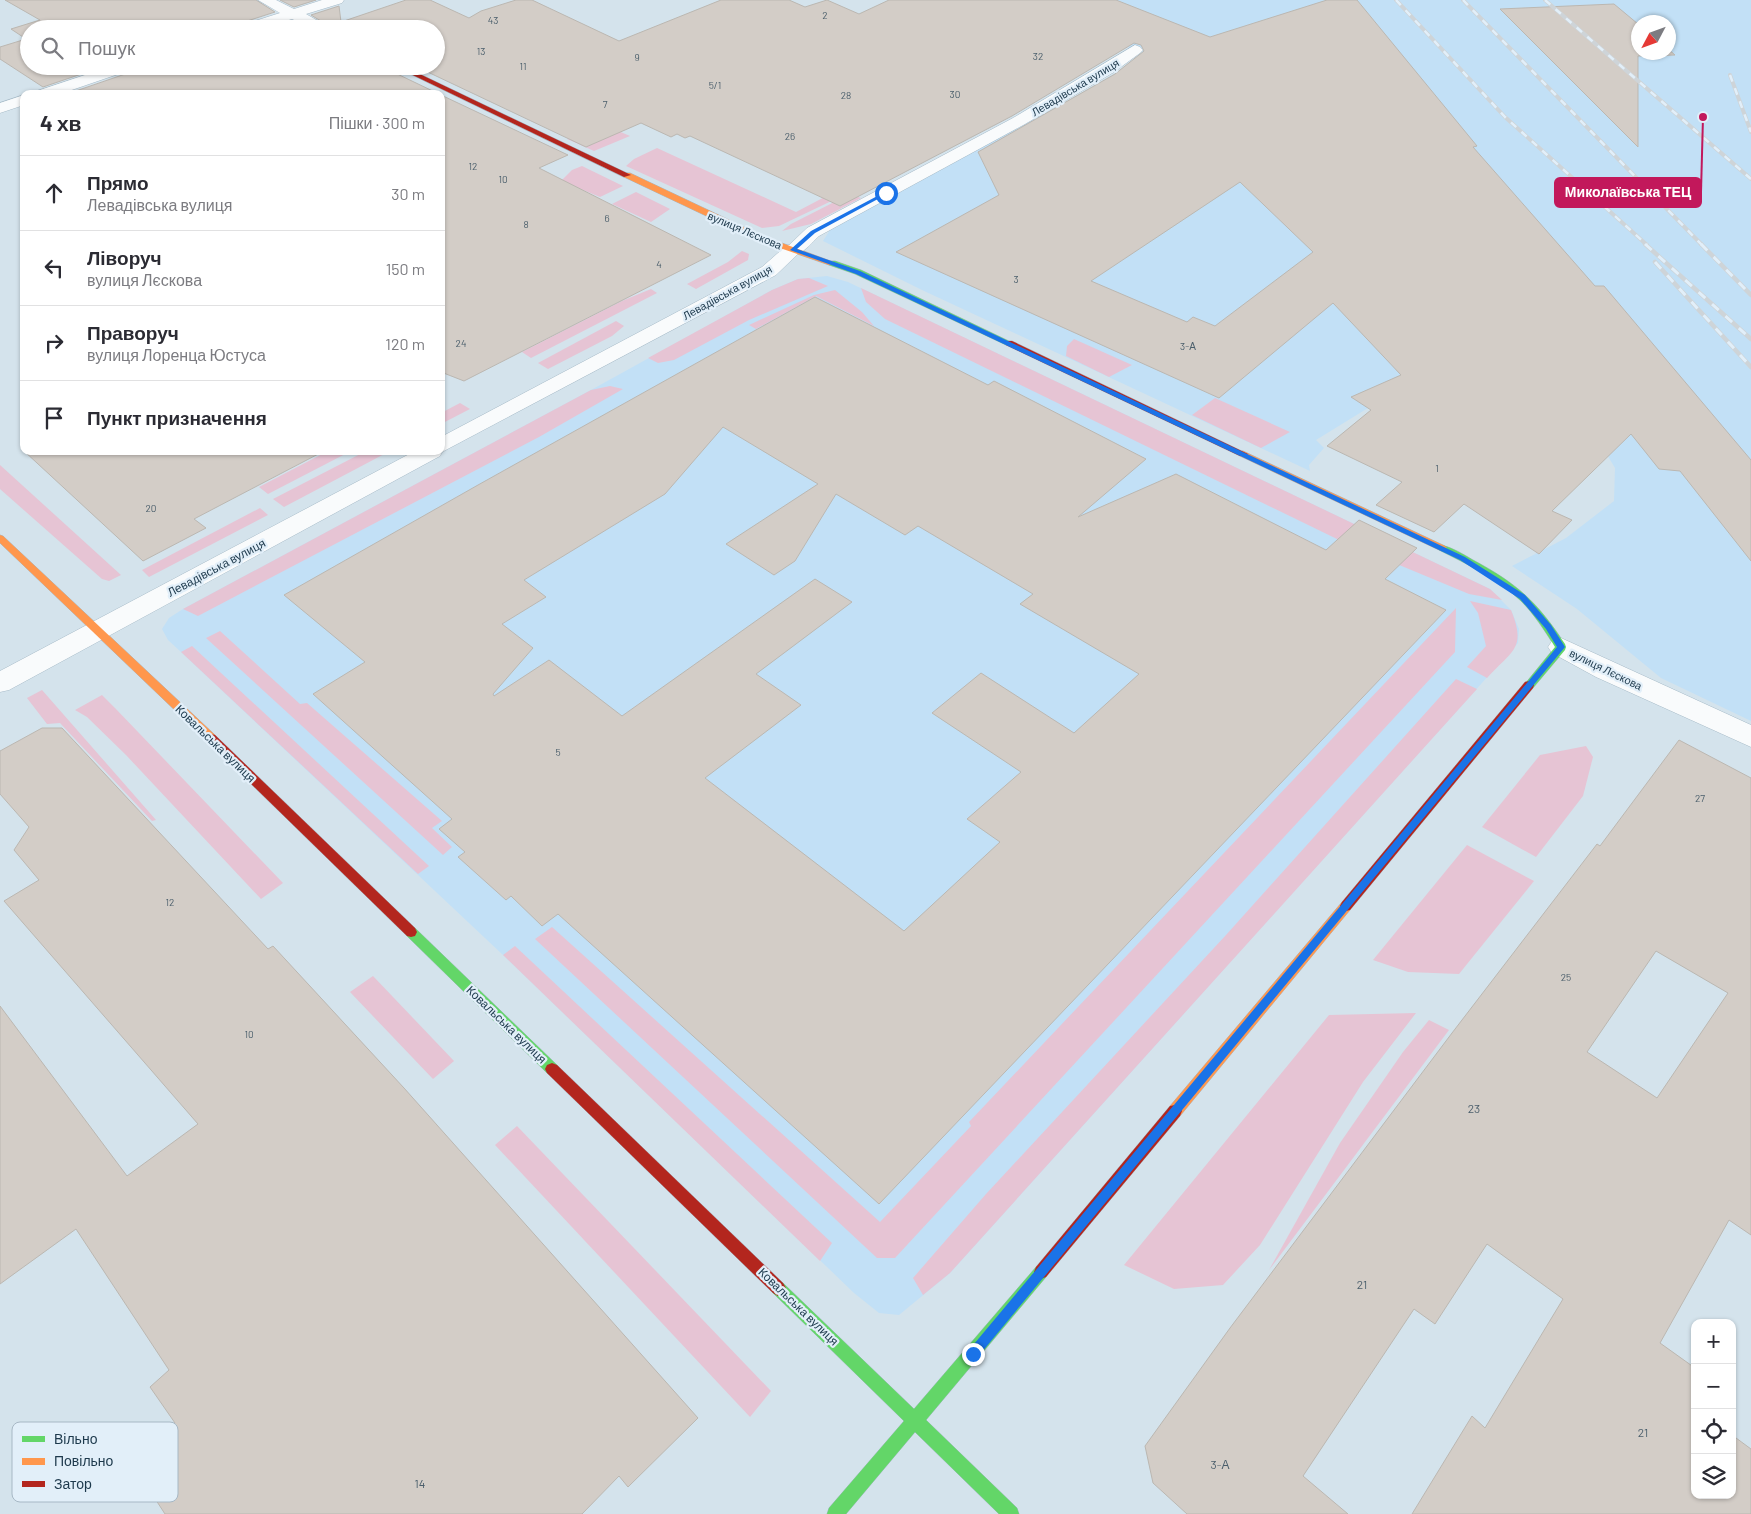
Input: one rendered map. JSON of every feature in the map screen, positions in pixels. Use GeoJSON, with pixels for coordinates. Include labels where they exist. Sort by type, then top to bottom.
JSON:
{"type":"FeatureCollection","features":[{"type":"Feature","properties":{"kind":"street"},"geometry":{"type":"LineString","coordinates":[[265,0],[306,20]]}},
{"type":"Feature","properties":{"kind":"street"},"geometry":{"type":"LineString","coordinates":[[273,20],[337,0]]}},
{"type":"Feature","properties":{"kind":"street","name":"Левадівська вулиця"},"geometry":{"type":"LineString","coordinates":[[445,444],[769,271],[813,232],[1019,121],[1109,69],[1135,50]]}},
{"type":"Feature","properties":{"kind":"street"},"geometry":{"type":"LineString","coordinates":[[55,90],[101,75]]}},
{"type":"Feature","properties":{"kind":"street","name":"вулиця Лєскова"},"geometry":{"type":"LineString","coordinates":[[416,75],[695,209],[760,238],[858,272],[1463,558],[1523,597],[1548,627],[1561,647],[1605,670],[1751,737]]}},
{"type":"Feature","properties":{"kind":"street"},"geometry":{"type":"LineString","coordinates":[[0,108],[20,101]]}},
{"type":"Feature","properties":{"kind":"street","name":"Левадівська вулиця"},"geometry":{"type":"LineString","coordinates":[[0,683],[425,455]]}},
{"type":"Feature","properties":{"kind":"street","name":"Ковальська вулиця"},"geometry":{"type":"LineString","coordinates":[[0,538],[99,631],[1011,1514]]}},
{"type":"Feature","properties":{"kind":"street"},"geometry":{"type":"LineString","coordinates":[[835,1514],[973,1354],[1561,647]]}},
{"type":"Feature","properties":{"kind":"shaded area"},"geometry":{"type":"Polygon","coordinates":[[[1021,0],[1751,0],[1751,721],[1661,678],[1577,609],[1512,566],[1566,538],[1614,501],[1615,468],[1594,433],[1368,408],[1316,440],[1324,448],[1309,465],[1310,471],[922,290],[823,241],[830,230],[1121,70],[1141,53],[1021,0]]]}},
{"type":"Feature","properties":{"kind":"shaded area"},"geometry":{"type":"Polygon","coordinates":[[[602,124],[630,136],[594,151],[567,139],[602,124]]]}},
{"type":"Feature","properties":{"kind":"shaded area"},"geometry":{"type":"Polygon","coordinates":[[[657,148],[796,212],[836,191],[842,196],[779,226],[762,228],[626,166],[634,159],[657,148]]]}},
{"type":"Feature","properties":{"kind":"shaded area"},"geometry":{"type":"Polygon","coordinates":[[[582,166],[623,186],[600,197],[561,181],[572,170],[582,166]]]}},
{"type":"Feature","properties":{"kind":"shaded area"},"geometry":{"type":"Polygon","coordinates":[[[636,192],[670,209],[651,222],[612,204],[636,192]]]}},
{"type":"Feature","properties":{"kind":"shaded area"},"geometry":{"type":"Polygon","coordinates":[[[850,194],[861,198],[811,224],[782,231],[791,224],[850,194]]]}},
{"type":"Feature","properties":{"kind":"shaded area"},"geometry":{"type":"Polygon","coordinates":[[[742,251],[749,254],[748,260],[696,289],[687,284],[728,262],[742,251]]]}},
{"type":"Feature","properties":{"kind":"shaded area"},"geometry":{"type":"Polygon","coordinates":[[[827,276],[848,282],[1490,589],[1511,610],[1519,629],[1518,643],[950,1273],[899,1315],[879,1313],[854,1293],[503,955],[168,640],[162,629],[169,618],[183,609],[591,390],[772,290],[798,279],[827,276]]]}},
{"type":"Feature","properties":{"kind":"shaded area"},"geometry":{"type":"Polygon","coordinates":[[[809,278],[828,286],[749,320],[674,360],[658,363],[648,358],[772,290],[798,279],[809,278]]]}},
{"type":"Feature","properties":{"kind":"shaded area"},"geometry":{"type":"Polygon","coordinates":[[[861,288],[1490,589],[1502,600],[1469,594],[1339,540],[885,319],[866,302],[861,288]]]}},
{"type":"Feature","properties":{"kind":"shaded area"},"geometry":{"type":"Polygon","coordinates":[[[651,289],[657,293],[531,358],[522,352],[622,301],[651,289]]]}},
{"type":"Feature","properties":{"kind":"shaded area"},"geometry":{"type":"Polygon","coordinates":[[[835,290],[862,312],[874,326],[816,296],[756,329],[749,325],[814,295],[835,290]]]}},
{"type":"Feature","properties":{"kind":"shaded area"},"geometry":{"type":"Polygon","coordinates":[[[616,321],[624,326],[612,336],[548,369],[538,363],[616,321]]]}},
{"type":"Feature","properties":{"kind":"shaded area"},"geometry":{"type":"Polygon","coordinates":[[[1074,339],[1132,365],[1109,377],[1066,356],[1067,346],[1074,339]]]}},
{"type":"Feature","properties":{"kind":"shaded area"},"geometry":{"type":"Polygon","coordinates":[[[610,386],[623,389],[539,437],[198,616],[183,609],[591,390],[610,386]]]}},
{"type":"Feature","properties":{"kind":"shaded area"},"geometry":{"type":"Polygon","coordinates":[[[1215,398],[1290,432],[1261,448],[1192,415],[1215,398]]]}},
{"type":"Feature","properties":{"kind":"shaded area"},"geometry":{"type":"Polygon","coordinates":[[[460,403],[470,409],[445,422],[445,411],[460,403]]]}},
{"type":"Feature","properties":{"kind":"shaded area"},"geometry":{"type":"Polygon","coordinates":[[[320,455],[343,455],[268,494],[259,487],[320,455]]]}},
{"type":"Feature","properties":{"kind":"shaded area"},"geometry":{"type":"Polygon","coordinates":[[[358,455],[382,455],[284,507],[273,499],[358,455]]]}},
{"type":"Feature","properties":{"kind":"shaded area"},"geometry":{"type":"Polygon","coordinates":[[[0,465],[121,575],[109,581],[102,579],[0,489],[0,465]]]}},
{"type":"Feature","properties":{"kind":"shaded area"},"geometry":{"type":"Polygon","coordinates":[[[260,508],[268,515],[149,577],[142,570],[260,508]]]}},
{"type":"Feature","properties":{"kind":"shaded area"},"geometry":{"type":"Polygon","coordinates":[[[1470,601],[1511,610],[1516,623],[1518,633],[1514,648],[1487,678],[1467,667],[1486,646],[1478,613],[1470,601]]]}},
{"type":"Feature","properties":{"kind":"shaded area"},"geometry":{"type":"Polygon","coordinates":[[[1456,608],[1455,652],[895,1258],[877,1258],[535,939],[552,927],[880,1222],[971,1126],[969,1122],[1456,608]]]}},
{"type":"Feature","properties":{"kind":"shaded area"},"geometry":{"type":"Polygon","coordinates":[[[220,631],[300,704],[307,703],[442,821],[432,828],[452,847],[443,855],[206,638],[220,631]]]}},
{"type":"Feature","properties":{"kind":"shaded area"},"geometry":{"type":"Polygon","coordinates":[[[192,646],[429,866],[418,874],[181,652],[192,646]]]}},
{"type":"Feature","properties":{"kind":"shaded area"},"geometry":{"type":"Polygon","coordinates":[[[1456,679],[1477,689],[950,1273],[923,1295],[913,1278],[986,1194],[1226,935],[1456,679]]]}},
{"type":"Feature","properties":{"kind":"shaded area"},"geometry":{"type":"Polygon","coordinates":[[[42,690],[156,820],[152,821],[60,723],[47,724],[27,698],[42,690]]]}},
{"type":"Feature","properties":{"kind":"shaded area"},"geometry":{"type":"Polygon","coordinates":[[[102,695],[283,883],[261,899],[126,755],[87,717],[75,710],[102,695]]]}},
{"type":"Feature","properties":{"kind":"shaded area"},"geometry":{"type":"Polygon","coordinates":[[[1586,746],[1593,757],[1583,796],[1536,857],[1482,827],[1540,755],[1586,746]]]}},
{"type":"Feature","properties":{"kind":"shaded area"},"geometry":{"type":"Polygon","coordinates":[[[1467,845],[1534,881],[1459,974],[1408,972],[1373,960],[1467,845]]]}},
{"type":"Feature","properties":{"kind":"shaded area"},"geometry":{"type":"Polygon","coordinates":[[[515,946],[832,1243],[820,1261],[503,955],[515,946]]]}},
{"type":"Feature","properties":{"kind":"shaded area"},"geometry":{"type":"Polygon","coordinates":[[[373,976],[454,1061],[433,1079],[350,992],[373,976]]]}},
{"type":"Feature","properties":{"kind":"shaded area"},"geometry":{"type":"Polygon","coordinates":[[[1416,1013],[1363,1082],[1260,1245],[1223,1285],[1174,1289],[1124,1265],[1329,1015],[1416,1013]]]}},
{"type":"Feature","properties":{"kind":"shaded area"},"geometry":{"type":"Polygon","coordinates":[[[1429,1020],[1449,1030],[1269,1270],[1340,1143],[1403,1052],[1429,1020]]]}},
{"type":"Feature","properties":{"kind":"shaded area"},"geometry":{"type":"Polygon","coordinates":[[[517,1126],[771,1391],[750,1417],[495,1145],[517,1126]]]}},
{"type":"Feature","properties":{"kind":"building"},"geometry":{"type":"Polygon","coordinates":[[[5,0],[256,0],[275,12],[250,20],[40,20],[5,0]]]}},
{"type":"Feature","properties":{"kind":"building"},"geometry":{"type":"Polygon","coordinates":[[[280,0],[316,0],[294,7],[280,0]]]}},
{"type":"Feature","properties":{"kind":"building"},"geometry":{"type":"Polygon","coordinates":[[[406,0],[430,0],[469,18],[481,11],[516,0],[532,0],[619,41],[721,0],[789,0],[805,7],[827,0],[859,14],[889,0],[1116,0],[1210,37],[1327,0],[1357,0],[1477,146],[1473,147],[1595,286],[1604,286],[1751,460],[1751,561],[1680,471],[1659,469],[1631,434],[1552,511],[1572,520],[1539,554],[1464,504],[1434,532],[1376,505],[1402,482],[1327,446],[1371,410],[1351,397],[1401,375],[1333,303],[1219,398],[896,252],[999,195],[978,152],[1115,74],[1144,51],[1141,45],[1134,43],[1012,116],[840,206],[690,136],[685,138],[677,134],[671,137],[641,123],[586,147],[434,75],[445,75],[445,20],[347,20],[406,0]],[[1240,182],[1091,281],[1187,322],[1193,317],[1215,326],[1313,252],[1240,182]]]}},
{"type":"Feature","properties":{"kind":"building"},"geometry":{"type":"Polygon","coordinates":[[[1614,4],[1631,18],[1631,60],[1638,60],[1638,147],[1500,9],[1614,4]]]}},
{"type":"Feature","properties":{"kind":"building"},"geometry":{"type":"Polygon","coordinates":[[[339,6],[341,20],[319,20],[311,15],[339,6]]]}},
{"type":"Feature","properties":{"kind":"building"},"geometry":{"type":"Polygon","coordinates":[[[20,26],[20,35],[11,29],[20,26]]]}},
{"type":"Feature","properties":{"kind":"building"},"geometry":{"type":"Polygon","coordinates":[[[20,41],[20,72],[0,59],[0,47],[20,41]]]}},
{"type":"Feature","properties":{"kind":"building"},"geometry":{"type":"Polygon","coordinates":[[[25,75],[78,75],[43,87],[25,75]]]}},
{"type":"Feature","properties":{"kind":"building"},"geometry":{"type":"Polygon","coordinates":[[[122,75],[399,75],[431,90],[79,90],[122,75]]]}},
{"type":"Feature","properties":{"kind":"building"},"geometry":{"type":"Polygon","coordinates":[[[445,97],[568,155],[539,168],[711,255],[464,381],[445,374],[445,97]]]}},
{"type":"Feature","properties":{"kind":"building"},"geometry":{"type":"Polygon","coordinates":[[[815,297],[988,385],[994,381],[1146,459],[1078,517],[1176,474],[1326,550],[1359,520],[1417,548],[1385,579],[1446,610],[879,1204],[558,914],[542,926],[511,896],[506,900],[458,857],[465,852],[439,829],[452,819],[313,694],[365,662],[284,595],[815,297]],[[723,427],[665,494],[524,580],[546,597],[502,624],[533,648],[493,694],[494,696],[549,660],[622,716],[815,579],[852,602],[756,674],[801,705],[705,778],[904,931],[1000,842],[967,819],[1021,772],[932,713],[981,673],[1074,733],[1139,674],[1020,604],[1033,594],[918,526],[905,535],[836,494],[795,561],[774,575],[726,544],[818,484],[723,427]]]}},
{"type":"Feature","properties":{"kind":"building"},"geometry":{"type":"Polygon","coordinates":[[[28,455],[316,455],[194,519],[206,528],[143,561],[28,455]]]}},
{"type":"Feature","properties":{"kind":"building"},"geometry":{"type":"Polygon","coordinates":[[[42,728],[62,728],[268,949],[273,946],[404,1088],[698,1418],[628,1487],[619,1476],[582,1514],[165,1514],[157,1502],[178,1502],[178,1422],[174,1422],[150,1387],[169,1370],[76,1229],[0,1284],[0,1006],[127,1176],[198,1124],[4,901],[39,880],[14,850],[29,827],[0,794],[0,751],[42,728]]]}},
{"type":"Feature","properties":{"kind":"building"},"geometry":{"type":"Polygon","coordinates":[[[1679,740],[1751,778],[1751,1235],[1729,1220],[1660,1343],[1691,1365],[1691,1499],[1736,1499],[1736,1438],[1751,1449],[1751,1514],[1412,1514],[1472,1416],[1485,1428],[1563,1299],[1487,1244],[1435,1324],[1414,1309],[1303,1476],[1348,1514],[1187,1514],[1153,1483],[1145,1446],[1230,1328],[1597,844],[1600,846],[1679,740]],[[1656,951],[1587,1052],[1657,1098],[1728,993],[1656,951]]]}},
{"type":"Feature","properties":{"kind":"railway"},"geometry":{"type":"LineString","coordinates":[[1396,0],[1505,117],[1647,245]]}},
{"type":"Feature","properties":{"kind":"railway"},"geometry":{"type":"LineString","coordinates":[[1463,0],[1702,245]]}},
{"type":"Feature","properties":{"kind":"railway"},"geometry":{"type":"LineString","coordinates":[[1545,0],[1751,179]]}},
{"type":"Feature","properties":{"kind":"railway"},"geometry":{"type":"LineString","coordinates":[[1730,75],[1751,132]]}},
{"type":"Feature","properties":{"kind":"railway"},"geometry":{"type":"LineString","coordinates":[[1645,244],[1751,339]]}},
{"type":"Feature","properties":{"kind":"railway"},"geometry":{"type":"LineString","coordinates":[[1701,244],[1751,295]]}},
{"type":"Feature","properties":{"kind":"railway"},"geometry":{"type":"LineString","coordinates":[[1655,262],[1751,367]]}},
{"type":"Feature","properties":{"kind":"traffic: fast"},"geometry":{"type":"LineString","coordinates":[[832,263],[858,272],[1009,343]]}},
{"type":"Feature","properties":{"kind":"traffic: fast"},"geometry":{"type":"LineString","coordinates":[[1442,548],[1485,571],[1517,592],[1539,615],[1561,647],[1529,685]]}},
{"type":"Feature","properties":{"kind":"traffic: fast"},"geometry":{"type":"LineString","coordinates":[[411,932],[552,1069]]}},
{"type":"Feature","properties":{"kind":"traffic: fast"},"geometry":{"type":"LineString","coordinates":[[835,1514],[1041,1272]]}},
{"type":"Feature","properties":{"kind":"traffic: fast"},"geometry":{"type":"LineString","coordinates":[[778,1288],[1011,1514]]}},
{"type":"Feature","properties":{"kind":"traffic: slow"},"geometry":{"type":"LineString","coordinates":[[627,175],[760,238],[832,263]]}},
{"type":"Feature","properties":{"kind":"traffic: slow"},"geometry":{"type":"LineString","coordinates":[[1243,454],[1442,548]]}},
{"type":"Feature","properties":{"kind":"traffic: slow"},"geometry":{"type":"LineString","coordinates":[[0,538],[211,738]]}},
{"type":"Feature","properties":{"kind":"traffic: slow"},"geometry":{"type":"LineString","coordinates":[[1175,1111],[1346,906]]}},
{"type":"Feature","properties":{"kind":"traffic: jam"},"geometry":{"type":"LineString","coordinates":[[416,75],[627,175]]}},
{"type":"Feature","properties":{"kind":"traffic: jam"},"geometry":{"type":"LineString","coordinates":[[1009,343],[1243,454]]}},
{"type":"Feature","properties":{"kind":"traffic: jam"},"geometry":{"type":"LineString","coordinates":[[1346,906],[1529,685]]}},
{"type":"Feature","properties":{"kind":"traffic: jam"},"geometry":{"type":"LineString","coordinates":[[211,738],[411,932]]}},
{"type":"Feature","properties":{"kind":"traffic: jam"},"geometry":{"type":"LineString","coordinates":[[552,1069],[778,1288]]}},
{"type":"Feature","properties":{"kind":"traffic: jam"},"geometry":{"type":"LineString","coordinates":[[1041,1272],[1175,1111]]}},
{"type":"Feature","properties":{"kind":"place","name":"Миколаївська ТЕЦ"},"geometry":{"type":"Point","coordinates":[1703,117]}},
{"type":"Feature","properties":{"kind":"route"},"geometry":{"type":"LineString","coordinates":[[886,193],[813,232],[793,250],[858,272],[1463,558],[1523,597],[1548,627],[1561,647],[973,1354]]}}]}
